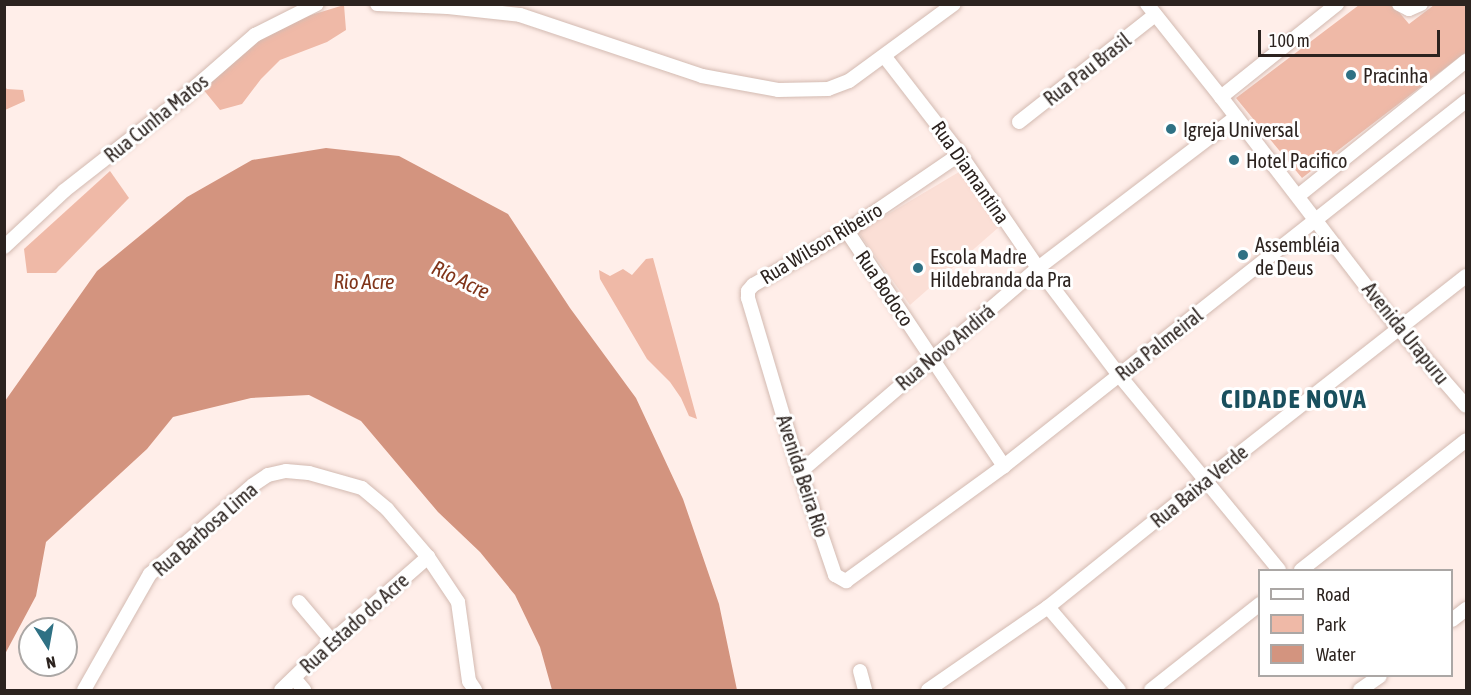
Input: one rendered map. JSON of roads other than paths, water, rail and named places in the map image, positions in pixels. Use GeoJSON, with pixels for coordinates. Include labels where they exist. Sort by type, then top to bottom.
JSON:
{"type":"FeatureCollection","features":[{"type":"Feature","properties":{"kind":"street","name":"Rua Cunha Matos"},"geometry":{"type":"LineString","coordinates":[[4,247],[64,191],[185,96],[255,35],[317,4]]}},
{"type":"Feature","properties":{"kind":"street"},"geometry":{"type":"LineString","coordinates":[[376,4],[448,7],[520,15],[702,76],[778,90],[828,89],[849,81],[885,57],[954,4]]}},
{"type":"Feature","properties":{"kind":"street"},"geometry":{"type":"LineString","coordinates":[[1221,97],[1337,4]]}},
{"type":"Feature","properties":{"kind":"street"},"geometry":{"type":"LineString","coordinates":[[1399,4],[1409,9],[1421,4]]}},
{"type":"Feature","properties":{"kind":"street","name":"Avenida Urapuru"},"geometry":{"type":"LineString","coordinates":[[1151,10],[1298,196],[1398,328],[1467,406]]}},
{"type":"Feature","properties":{"kind":"street","name":"Rua Pau Brasil"},"geometry":{"type":"LineString","coordinates":[[1019,122],[1151,10]]}},
{"type":"Feature","properties":{"kind":"street","name":"Rua Diamantina"},"geometry":{"type":"LineString","coordinates":[[885,57],[960,154],[1038,268],[1119,375],[1207,479],[1278,569]]}},
{"type":"Feature","properties":{"kind":"street"},"geometry":{"type":"LineString","coordinates":[[1298,196],[1467,61]]}},
{"type":"Feature","properties":{"kind":"street","name":"Rua Palmeiral"},"geometry":{"type":"LineString","coordinates":[[846,581],[1004,466],[1467,101]]}},
{"type":"Feature","properties":{"kind":"street","name":"Rua Novo Andirá"},"geometry":{"type":"LineString","coordinates":[[800,472],[1038,268],[1236,117]]}},
{"type":"Feature","properties":{"kind":"street","name":"Rua Wilson Ribeiro"},"geometry":{"type":"LineString","coordinates":[[769,366],[748,298],[748,291],[753,285],[847,231],[960,154]]}},
{"type":"Feature","properties":{"kind":"street","name":"Rua Bodoco"},"geometry":{"type":"LineString","coordinates":[[847,231],[1004,466]]}},
{"type":"Feature","properties":{"kind":"street","name":"Rua Baixa Verde"},"geometry":{"type":"LineString","coordinates":[[928,690],[1048,607],[1398,328],[1467,276]]}},
{"type":"Feature","properties":{"kind":"street","name":"Avenida Beira Rio"},"geometry":{"type":"LineString","coordinates":[[769,366],[800,472],[835,575],[846,581]]}},
{"type":"Feature","properties":{"kind":"street"},"geometry":{"type":"LineString","coordinates":[[1302,569],[1467,440]]}},
{"type":"Feature","properties":{"kind":"street","name":"Rua Barbosa Lima"},"geometry":{"type":"LineString","coordinates":[[84,690],[150,574],[230,502],[268,475],[286,471],[309,473],[363,489],[387,509],[428,557],[458,602],[469,681],[475,690]]}},
{"type":"Feature","properties":{"kind":"street","name":"Rua Estado do Acre"},"geometry":{"type":"LineString","coordinates":[[281,690],[332,641],[428,557]]}},
{"type":"Feature","properties":{"kind":"street"},"geometry":{"type":"LineString","coordinates":[[299,602],[332,641]]}},
{"type":"Feature","properties":{"kind":"street"},"geometry":{"type":"LineString","coordinates":[[1151,690],[1258,606]]}},
{"type":"Feature","properties":{"kind":"street"},"geometry":{"type":"LineString","coordinates":[[1048,607],[1119,690]]}},
{"type":"Feature","properties":{"kind":"street"},"geometry":{"type":"LineString","coordinates":[[1453,619],[1467,609]]}},
{"type":"Feature","properties":{"kind":"street"},"geometry":{"type":"LineString","coordinates":[[860,671],[865,690]]}},
{"type":"Feature","properties":{"kind":"street"},"geometry":{"type":"LineString","coordinates":[[294,678],[304,690]]}},
{"type":"Feature","properties":{"kind":"water","name":"Rio Acre"},"geometry":{"type":"Polygon","coordinates":[[[326,148],[399,156],[508,214],[570,308],[636,398],[683,499],[719,604],[737,690],[552,690],[540,647],[515,595],[480,552],[438,512],[361,421],[309,395],[251,398],[173,417],[147,449],[46,542],[36,596],[25,617],[18,617],[18,630],[5,654],[5,401],[97,271],[187,197],[252,160],[326,148]]]}},
{"type":"Feature","properties":{"kind":"place","name":"Pracinha"},"geometry":{"type":"Point","coordinates":[1351,75]}},
{"type":"Feature","properties":{"kind":"place","name":"Igreja Universal"},"geometry":{"type":"Point","coordinates":[1171,129]}},
{"type":"Feature","properties":{"kind":"place","name":"Hotel Pacifico"},"geometry":{"type":"Point","coordinates":[1234,160]}},
{"type":"Feature","properties":{"kind":"place","name":"Assembléia de Deus"},"geometry":{"type":"Point","coordinates":[1243,255]}},
{"type":"Feature","properties":{"kind":"place","name":"Escola Madre Hildebranda da Pra"},"geometry":{"type":"Point","coordinates":[918,268]}},
{"type":"Feature","properties":{"kind":"district","name":"CIDADE NOVA"},"geometry":{"type":"Point","coordinates":[1294,400]}},
{"type":"Feature","properties":{"kind":"water label","name":"Río Acre"},"geometry":{"type":"Point","coordinates":[461,279]}}]}
